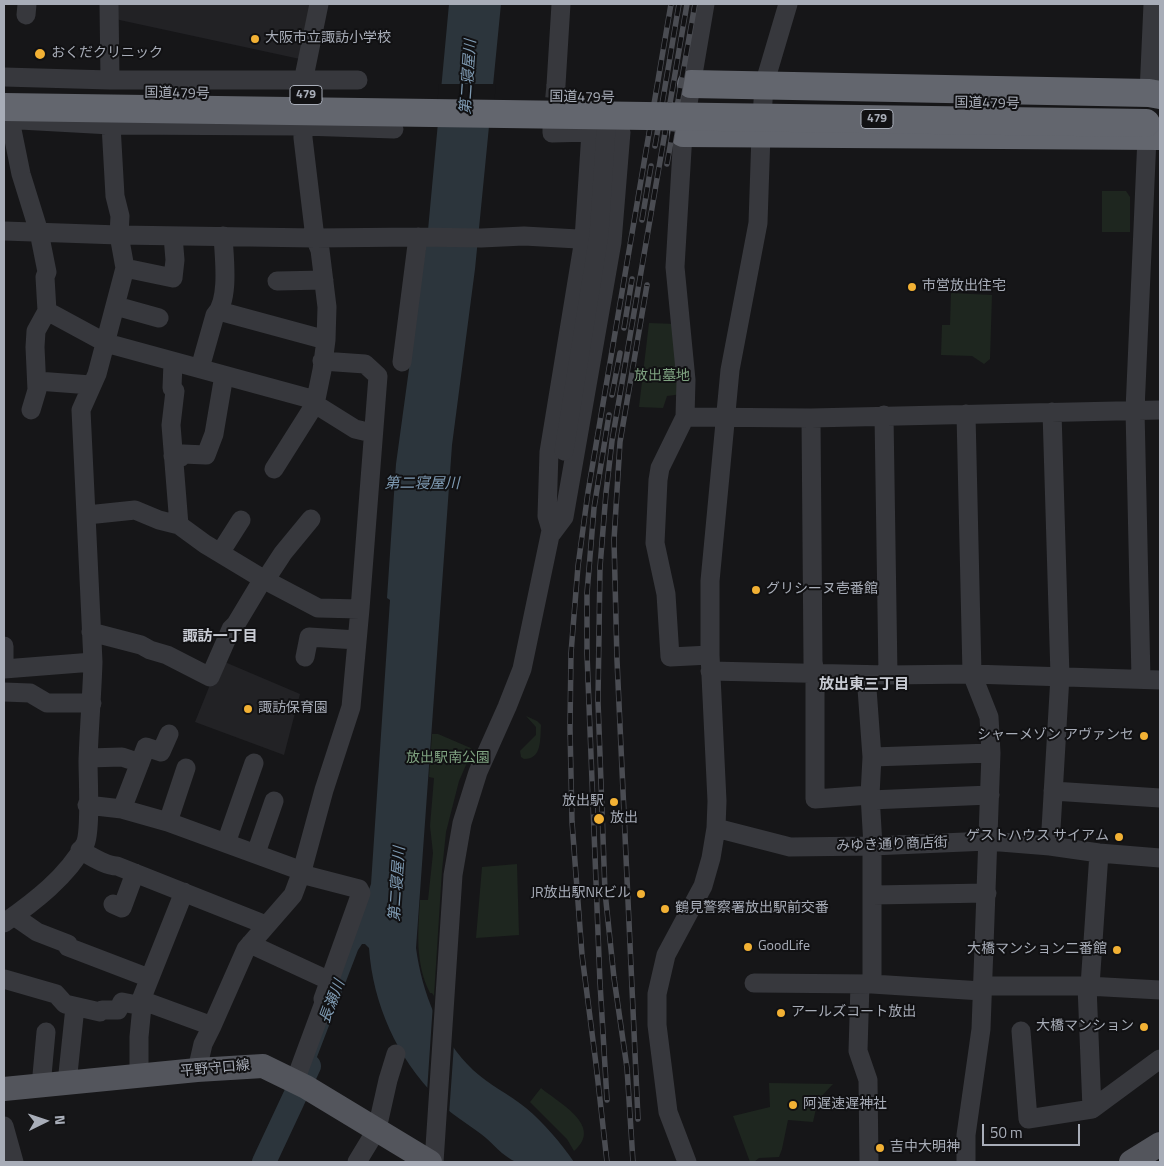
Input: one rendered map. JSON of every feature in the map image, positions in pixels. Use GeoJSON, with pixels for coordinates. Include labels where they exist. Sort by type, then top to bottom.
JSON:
{"type":"FeatureCollection","features":[{"type":"Feature","properties":{"kind":"highway"},"geometry":{"type":"LineString","coordinates":[[691,84],[764,85],[1154,115]]}},
{"type":"Feature","properties":{"kind":"highway","name":"国道479号"},"geometry":{"type":"LineString","coordinates":[[4,90],[602,115]]}},
{"type":"Feature","properties":{"kind":"highway","name":"国道479号"},"geometry":{"type":"LineString","coordinates":[[6,115],[1154,115]]}},
{"type":"Feature","properties":{"kind":"highway"},"geometry":{"type":"LineString","coordinates":[[683,134],[760,134],[1154,115]]}},
{"type":"Feature","properties":{"kind":"main road","name":"平野守口線"},"geometry":{"type":"LineString","coordinates":[[4,1090],[197,1070],[263,1066],[300,1083],[377,1128],[430,1162]]}},
{"type":"Feature","properties":{"kind":"main road"},"geometry":{"type":"LineString","coordinates":[[1131,1162],[1160,1144]]}},
{"type":"Feature","properties":{"kind":"street"},"geometry":{"type":"LineString","coordinates":[[109,4],[110,80]]}},
{"type":"Feature","properties":{"kind":"street"},"geometry":{"type":"LineString","coordinates":[[304,84],[319,4]]}},
{"type":"Feature","properties":{"kind":"street"},"geometry":{"type":"LineString","coordinates":[[556,85],[561,4]]}},
{"type":"Feature","properties":{"kind":"street"},"geometry":{"type":"LineString","coordinates":[[705,4],[683,134],[674,267],[686,380],[686,417],[660,468],[658,480],[655,543],[666,594],[670,657],[710,663],[815,673],[888,676],[972,674],[1160,680]]}},
{"type":"Feature","properties":{"kind":"street"},"geometry":{"type":"LineString","coordinates":[[687,1162],[668,1112],[657,1025],[657,994],[666,955],[703,886],[711,858],[716,828],[717,801],[710,663],[710,581],[730,370],[758,223],[760,134],[764,85],[788,4]]}},
{"type":"Feature","properties":{"kind":"street"},"geometry":{"type":"LineString","coordinates":[[1141,679],[1135,410],[1154,115],[1153,4]]}},
{"type":"Feature","properties":{"kind":"street"},"geometry":{"type":"LineString","coordinates":[[4,77],[304,84],[358,80]]}},
{"type":"Feature","properties":{"kind":"street"},"geometry":{"type":"LineString","coordinates":[[31,410],[37,390],[34,347],[36,331],[47,311],[46,272],[38,232],[6,115],[111,125],[303,123],[394,129]]}},
{"type":"Feature","properties":{"kind":"street"},"geometry":{"type":"LineString","coordinates":[[552,126],[552,132],[602,115]]}},
{"type":"Feature","properties":{"kind":"street"},"geometry":{"type":"LineString","coordinates":[[552,533],[547,516],[549,452],[602,115]]}},
{"type":"Feature","properties":{"kind":"street"},"geometry":{"type":"LineString","coordinates":[[552,533],[564,517],[612,242],[621,132],[602,115]]}},
{"type":"Feature","properties":{"kind":"street"},"geometry":{"type":"LineString","coordinates":[[434,1162],[454,875],[462,823],[478,772],[507,708],[522,669],[552,533],[598,235],[602,115]]}},
{"type":"Feature","properties":{"kind":"street"},"geometry":{"type":"LineString","coordinates":[[274,469],[315,402],[326,340],[327,307],[320,250],[315,238],[303,138],[303,123]]}},
{"type":"Feature","properties":{"kind":"street"},"geometry":{"type":"LineString","coordinates":[[111,125],[115,196],[120,216],[119,235],[125,268],[97,374],[81,410],[93,662],[88,758],[88,830],[85,843],[67,871],[9,920],[68,944],[68,947],[149,978]]}},
{"type":"Feature","properties":{"kind":"street"},"geometry":{"type":"LineString","coordinates":[[4,231],[315,238],[481,238],[524,236],[612,242]]}},
{"type":"Feature","properties":{"kind":"street"},"geometry":{"type":"LineString","coordinates":[[125,268],[173,278],[175,260],[173,236]]}},
{"type":"Feature","properties":{"kind":"street"},"geometry":{"type":"LineString","coordinates":[[200,368],[215,315],[219,311],[224,288],[226,273],[223,236]]}},
{"type":"Feature","properties":{"kind":"street"},"geometry":{"type":"LineString","coordinates":[[402,362],[421,237]]}},
{"type":"Feature","properties":{"kind":"street"},"geometry":{"type":"LineString","coordinates":[[277,281],[324,280]]}},
{"type":"Feature","properties":{"kind":"street"},"geometry":{"type":"LineString","coordinates":[[116,306],[159,318]]}},
{"type":"Feature","properties":{"kind":"street"},"geometry":{"type":"LineString","coordinates":[[47,311],[106,343],[315,402],[355,429],[372,433]]}},
{"type":"Feature","properties":{"kind":"street"},"geometry":{"type":"LineString","coordinates":[[219,311],[326,340]]}},
{"type":"Feature","properties":{"kind":"street"},"geometry":{"type":"LineString","coordinates":[[197,1070],[203,1044],[250,944],[293,894],[302,872],[324,790],[350,707],[360,610],[372,433],[378,376],[365,364],[322,361]]}},
{"type":"Feature","properties":{"kind":"street"},"geometry":{"type":"LineString","coordinates":[[173,362],[172,388],[175,391],[171,425],[179,525]]}},
{"type":"Feature","properties":{"kind":"street"},"geometry":{"type":"LineString","coordinates":[[173,456],[181,456],[183,454],[206,455],[214,434],[224,375]]}},
{"type":"Feature","properties":{"kind":"street"},"geometry":{"type":"LineString","coordinates":[[37,381],[91,385]]}},
{"type":"Feature","properties":{"kind":"street"},"geometry":{"type":"LineString","coordinates":[[686,417],[811,418],[1160,410]]}},
{"type":"Feature","properties":{"kind":"street"},"geometry":{"type":"LineString","coordinates":[[1050,846],[1060,676],[1052,412]]}},
{"type":"Feature","properties":{"kind":"street"},"geometry":{"type":"LineString","coordinates":[[966,414],[972,674],[989,717],[991,753],[981,1029],[966,1135],[966,1162]]}},
{"type":"Feature","properties":{"kind":"street"},"geometry":{"type":"LineString","coordinates":[[884,415],[888,676]]}},
{"type":"Feature","properties":{"kind":"street"},"geometry":{"type":"LineString","coordinates":[[811,418],[815,799],[990,795]]}},
{"type":"Feature","properties":{"kind":"street"},"geometry":{"type":"LineString","coordinates":[[87,515],[135,510],[159,520],[179,525],[220,553],[318,608],[360,610]]}},
{"type":"Feature","properties":{"kind":"street"},"geometry":{"type":"LineString","coordinates":[[91,632],[141,645],[210,677],[231,629],[283,553],[311,519]]}},
{"type":"Feature","properties":{"kind":"street"},"geometry":{"type":"LineString","coordinates":[[220,553],[241,520]]}},
{"type":"Feature","properties":{"kind":"street"},"geometry":{"type":"LineString","coordinates":[[305,658],[309,637],[357,640]]}},
{"type":"Feature","properties":{"kind":"street"},"geometry":{"type":"LineString","coordinates":[[4,646],[4,673]]}},
{"type":"Feature","properties":{"kind":"street"},"geometry":{"type":"LineString","coordinates":[[4,669],[93,662]]}},
{"type":"Feature","properties":{"kind":"street"},"geometry":{"type":"LineString","coordinates":[[866,675],[872,757],[870,798],[873,895],[866,984],[858,1051],[868,1080],[869,1162]]}},
{"type":"Feature","properties":{"kind":"street"},"geometry":{"type":"LineString","coordinates":[[4,692],[30,693],[48,703],[92,703]]}},
{"type":"Feature","properties":{"kind":"street"},"geometry":{"type":"LineString","coordinates":[[122,809],[146,747],[162,752],[169,734]]}},
{"type":"Feature","properties":{"kind":"street"},"geometry":{"type":"LineString","coordinates":[[872,757],[991,753]]}},
{"type":"Feature","properties":{"kind":"street"},"geometry":{"type":"LineString","coordinates":[[88,758],[122,758],[140,763]]}},
{"type":"Feature","properties":{"kind":"street"},"geometry":{"type":"LineString","coordinates":[[226,843],[254,763]]}},
{"type":"Feature","properties":{"kind":"street"},"geometry":{"type":"LineString","coordinates":[[168,822],[186,768]]}},
{"type":"Feature","properties":{"kind":"street"},"geometry":{"type":"LineString","coordinates":[[1053,791],[1160,798]]}},
{"type":"Feature","properties":{"kind":"street"},"geometry":{"type":"LineString","coordinates":[[256,854],[274,801]]}},
{"type":"Feature","properties":{"kind":"street"},"geometry":{"type":"LineString","coordinates":[[87,805],[122,809],[168,822],[302,872],[359,889],[360,893],[323,1000],[332,1006],[300,1083]]}},
{"type":"Feature","properties":{"kind":"street","name":"みゆき通り商店街"},"geometry":{"type":"LineString","coordinates":[[716,828],[790,847],[988,841],[1160,858]]}},
{"type":"Feature","properties":{"kind":"street"},"geometry":{"type":"LineString","coordinates":[[80,850],[106,863],[184,892],[266,926]]}},
{"type":"Feature","properties":{"kind":"street"},"geometry":{"type":"LineString","coordinates":[[1092,1109],[1088,986],[1099,853]]}},
{"type":"Feature","properties":{"kind":"street"},"geometry":{"type":"LineString","coordinates":[[121,908],[135,873]]}},
{"type":"Feature","properties":{"kind":"street"},"geometry":{"type":"LineString","coordinates":[[139,1076],[139,1037],[142,1003],[149,978],[184,892]]}},
{"type":"Feature","properties":{"kind":"street"},"geometry":{"type":"LineString","coordinates":[[873,895],[987,893]]}},
{"type":"Feature","properties":{"kind":"street"},"geometry":{"type":"LineString","coordinates":[[250,944],[330,981]]}},
{"type":"Feature","properties":{"kind":"street"},"geometry":{"type":"LineString","coordinates":[[4,979],[56,994],[64,1004],[75,1007],[100,1012],[102,1010],[118,1010],[122,1002],[142,1003],[212,1026]]}},
{"type":"Feature","properties":{"kind":"street"},"geometry":{"type":"LineString","coordinates":[[754,983],[982,988],[1088,986],[1160,990]]}},
{"type":"Feature","properties":{"kind":"street"},"geometry":{"type":"LineString","coordinates":[[68,1083],[75,1007]]}},
{"type":"Feature","properties":{"kind":"street"},"geometry":{"type":"LineString","coordinates":[[1021,1031],[1028,1119],[1092,1109],[1160,1059]]}},
{"type":"Feature","properties":{"kind":"street"},"geometry":{"type":"LineString","coordinates":[[41,1086],[46,1032]]}},
{"type":"Feature","properties":{"kind":"street"},"geometry":{"type":"LineString","coordinates":[[357,1162],[377,1128],[396,1054]]}},
{"type":"Feature","properties":{"kind":"street"},"geometry":{"type":"LineString","coordinates":[[4,1126],[14,1162]]}},
{"type":"Feature","properties":{"kind":"shaded area","name":"大阪市立諏訪小学校"},"geometry":{"type":"Polygon","coordinates":[[[115,4],[311,4],[300,59],[115,19],[115,4]]]}},
{"type":"Feature","properties":{"kind":"shaded area"},"geometry":{"type":"Polygon","coordinates":[[[220,660],[300,694],[284,755],[195,722],[220,660]]]}},
{"type":"Feature","properties":{"kind":"green space"},"geometry":{"type":"Polygon","coordinates":[[[1102,191],[1126,191],[1130,197],[1130,232],[1102,232],[1102,191]]]}},
{"type":"Feature","properties":{"kind":"green space"},"geometry":{"type":"Polygon","coordinates":[[[951,293],[992,295],[990,359],[984,364],[972,356],[941,355],[942,325],[950,325],[951,293]]]}},
{"type":"Feature","properties":{"kind":"green space","name":"放出墓地"},"geometry":{"type":"Polygon","coordinates":[[[649,323],[676,324],[682,394],[667,396],[663,408],[639,407],[649,323]]]}},
{"type":"Feature","properties":{"kind":"green space"},"geometry":{"type":"Polygon","coordinates":[[[526,716],[541,725],[540,742],[537,752],[534,756],[524,759],[521,757],[520,751],[536,735],[536,727],[526,716]]]}},
{"type":"Feature","properties":{"kind":"green space","name":"放出駅南公園"},"geometry":{"type":"Polygon","coordinates":[[[432,734],[438,734],[473,749],[459,781],[446,832],[434,996],[430,993],[425,982],[418,936],[420,900],[428,900],[433,853],[430,826],[434,778],[429,777],[432,734]]]}},
{"type":"Feature","properties":{"kind":"green space"},"geometry":{"type":"Polygon","coordinates":[[[517,864],[519,935],[476,938],[482,867],[517,864]]]}},
{"type":"Feature","properties":{"kind":"green space"},"geometry":{"type":"Polygon","coordinates":[[[769,1083],[833,1084],[818,1100],[813,1122],[788,1120],[779,1157],[759,1158],[754,1162],[750,1162],[733,1116],[770,1107],[769,1083]]]}},
{"type":"Feature","properties":{"kind":"green space"},"geometry":{"type":"Polygon","coordinates":[[[541,1088],[576,1116],[581,1124],[584,1133],[582,1142],[574,1151],[567,1139],[530,1102],[541,1088]]]}},
{"type":"Feature","properties":{"kind":"water","name":"第二寝屋川"},"geometry":{"type":"Polygon","coordinates":[[[449,4],[501,4],[475,269],[452,445],[416,948],[428,998],[434,1014],[451,1044],[473,1070],[526,1108],[539,1120],[574,1162],[516,1162],[456,1117],[447,1108],[410,1066],[389,1029],[371,969],[369,948],[365,944],[362,944],[358,950],[307,1083],[300,1079],[371,884],[390,600],[387,598],[396,464],[428,230],[449,4]]]}},
{"type":"Feature","properties":{"kind":"pier"},"geometry":{"type":"Polygon","coordinates":[[[439,84],[496,84],[492,126],[435,126],[439,84]]]}},
{"type":"Feature","properties":{"kind":"pier"},"geometry":{"type":"Polygon","coordinates":[[[433,1003],[443,1028],[454,1044],[449,1115],[427,1092],[433,1003]]]}},
{"type":"Feature","properties":{"kind":"waterway","name":"長瀬川"},"geometry":{"type":"LineString","coordinates":[[264,1162],[309,1066]]}},
{"type":"Feature","properties":{"kind":"tunnel"},"geometry":{"type":"LineString","coordinates":[[552,126],[556,85]]}},
{"type":"Feature","properties":{"kind":"railway"},"geometry":{"type":"LineString","coordinates":[[607,1162],[582,955],[572,822],[571,653],[578,566],[588,492],[671,4]]}},
{"type":"Feature","properties":{"kind":"railway"},"geometry":{"type":"LineString","coordinates":[[655,146],[679,4]]}},
{"type":"Feature","properties":{"kind":"railway"},"geometry":{"type":"LineString","coordinates":[[633,1162],[627,1068],[614,978],[605,892],[598,701],[600,567],[612,441],[687,4]]}},
{"type":"Feature","properties":{"kind":"railway"},"geometry":{"type":"LineString","coordinates":[[667,164],[695,4]]}},
{"type":"Feature","properties":{"kind":"railway"},"geometry":{"type":"LineString","coordinates":[[642,220],[651,166]]}},
{"type":"Feature","properties":{"kind":"railway"},"geometry":{"type":"LineString","coordinates":[[624,328],[632,279]]}},
{"type":"Feature","properties":{"kind":"railway"},"geometry":{"type":"LineString","coordinates":[[638,1119],[617,660],[614,540],[620,442],[647,285]]}},
{"type":"Feature","properties":{"kind":"railway"},"geometry":{"type":"LineString","coordinates":[[612,395],[620,353]]}},
{"type":"Feature","properties":{"kind":"railway"},"geometry":{"type":"LineString","coordinates":[[607,1100],[600,983],[587,654],[587,593],[594,508],[609,415]]}},
{"type":"Feature","properties":{"kind":"place","name":"大阪市立諏訪小学校"},"geometry":{"type":"Point","coordinates":[255,39]}},
{"type":"Feature","properties":{"kind":"place","name":"おくだクリニック"},"geometry":{"type":"Point","coordinates":[40,54]}},
{"type":"Feature","properties":{"kind":"place","name":"市営放出住宅"},"geometry":{"type":"Point","coordinates":[912,287]}},
{"type":"Feature","properties":{"kind":"place","name":"グリシーヌ壱番館"},"geometry":{"type":"Point","coordinates":[756,590]}},
{"type":"Feature","properties":{"kind":"place","name":"諏訪保育園"},"geometry":{"type":"Point","coordinates":[248,709]}},
{"type":"Feature","properties":{"kind":"place","name":"シャーメゾン アヴァンセ"},"geometry":{"type":"Point","coordinates":[1144,736]}},
{"type":"Feature","properties":{"kind":"place","name":"放出駅"},"geometry":{"type":"Point","coordinates":[614,802]}},
{"type":"Feature","properties":{"kind":"place","name":"放出"},"geometry":{"type":"Point","coordinates":[599,819]}},
{"type":"Feature","properties":{"kind":"place","name":"ゲストハウス サイアム"},"geometry":{"type":"Point","coordinates":[1119,837]}},
{"type":"Feature","properties":{"kind":"place","name":"JR放出駅NKビル"},"geometry":{"type":"Point","coordinates":[641,894]}},
{"type":"Feature","properties":{"kind":"place","name":"鶴見警察署放出駅前交番"},"geometry":{"type":"Point","coordinates":[665,909]}},
{"type":"Feature","properties":{"kind":"place","name":"GoodLife"},"geometry":{"type":"Point","coordinates":[748,947]}},
{"type":"Feature","properties":{"kind":"place","name":"大橋マンション二番館"},"geometry":{"type":"Point","coordinates":[1117,950]}},
{"type":"Feature","properties":{"kind":"place","name":"アールズコート放出"},"geometry":{"type":"Point","coordinates":[781,1013]}},
{"type":"Feature","properties":{"kind":"place","name":"大橋マンション"},"geometry":{"type":"Point","coordinates":[1144,1027]}},
{"type":"Feature","properties":{"kind":"place","name":"阿遅速遅神社"},"geometry":{"type":"Point","coordinates":[793,1105]}},
{"type":"Feature","properties":{"kind":"place","name":"吉中大明神"},"geometry":{"type":"Point","coordinates":[880,1148]}},
{"type":"Feature","properties":{"kind":"district","name":"諏訪一丁目"},"geometry":{"type":"Point","coordinates":[220,637]}},
{"type":"Feature","properties":{"kind":"district","name":"放出東三丁目"},"geometry":{"type":"Point","coordinates":[864,685]}}]}
